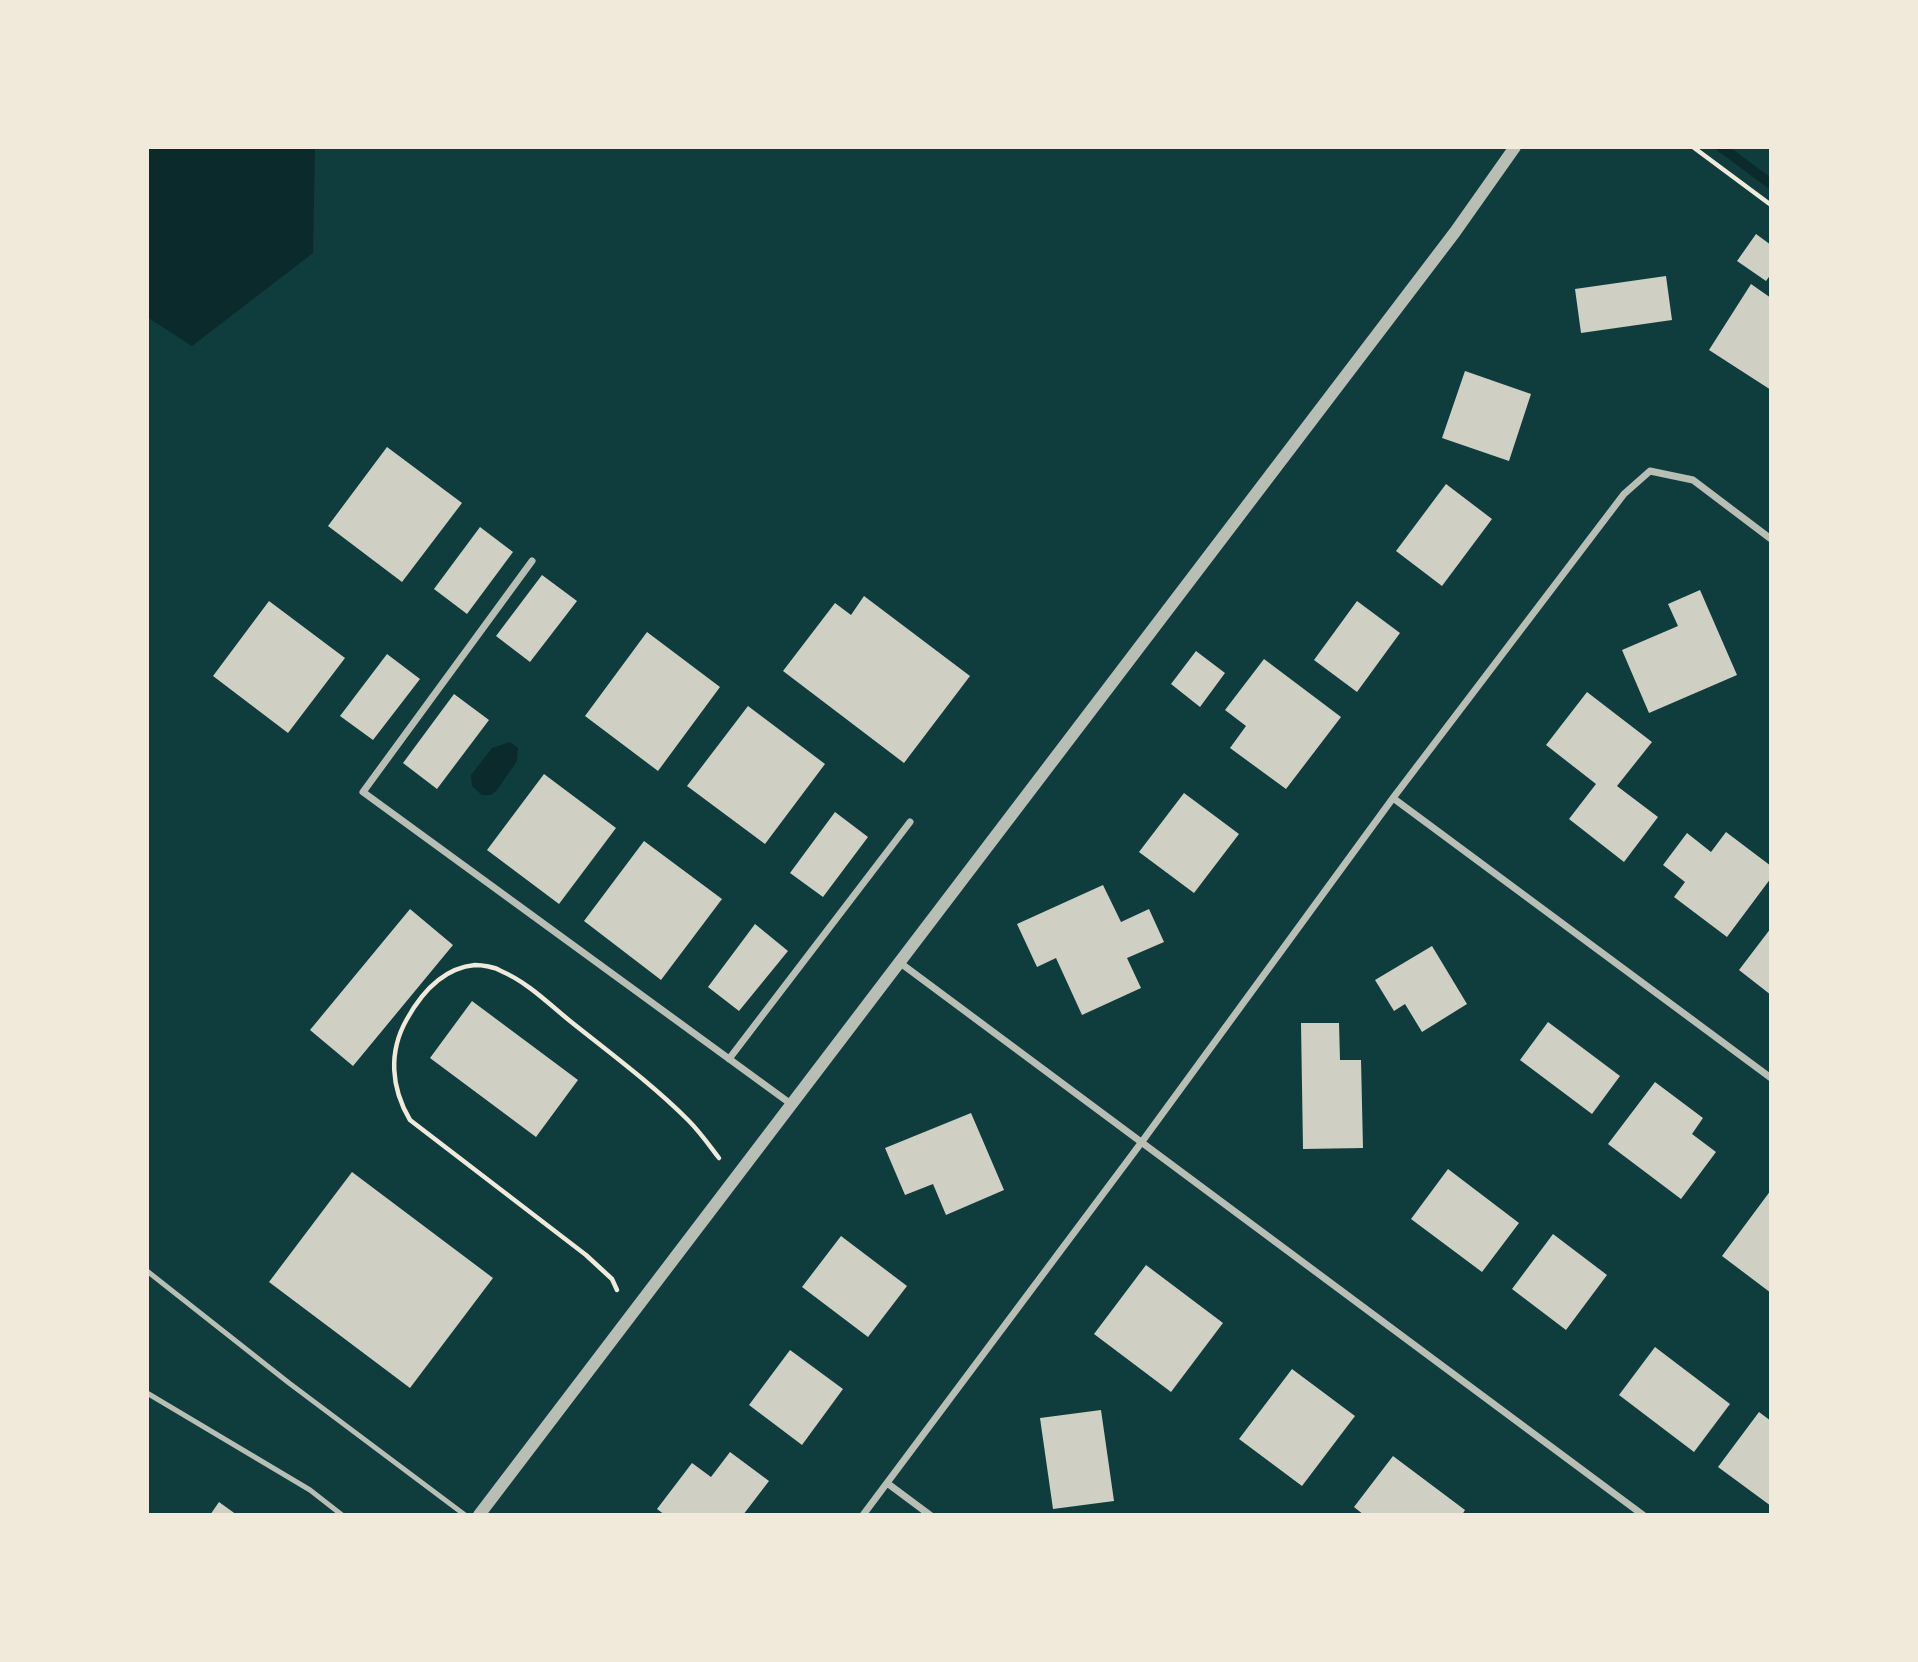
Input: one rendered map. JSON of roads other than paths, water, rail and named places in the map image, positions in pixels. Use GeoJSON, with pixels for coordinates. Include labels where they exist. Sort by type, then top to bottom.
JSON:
{"type":"FeatureCollection","features":[{"type":"Feature","properties":{"kind":"street"},"geometry":{"type":"LineString","coordinates":[[479,1515],[1447,243],[1515,147]]}},
{"type":"Feature","properties":{"kind":"street"},"geometry":{"type":"LineString","coordinates":[[863,1515],[1141,1143],[1393,798],[1624,494],[1650,471],[1693,480],[1771,539]]}},
{"type":"Feature","properties":{"kind":"street"},"geometry":{"type":"LineString","coordinates":[[532,561],[363,792],[791,1104]]}},
{"type":"Feature","properties":{"kind":"street"},"geometry":{"type":"LineString","coordinates":[[1393,798],[1771,1078]]}},
{"type":"Feature","properties":{"kind":"street"},"geometry":{"type":"LineString","coordinates":[[729,1059],[909,822]]}},
{"type":"Feature","properties":{"kind":"street"},"geometry":{"type":"LineString","coordinates":[[899,962],[1643,1515]]}},
{"type":"Feature","properties":{"kind":"street"},"geometry":{"type":"LineString","coordinates":[[887,1483],[930,1515]]}},
{"type":"Feature","properties":{"kind":"lane"},"geometry":{"type":"LineString","coordinates":[[147,1270],[289,1383],[465,1515]]}},
{"type":"Feature","properties":{"kind":"lane"},"geometry":{"type":"LineString","coordinates":[[147,1393],[310,1490],[342,1515]]}},
{"type":"Feature","properties":{"kind":"water"},"geometry":{"type":"Polygon","coordinates":[[[147,147],[315,147],[313,253],[192,346],[147,317],[147,147]]]}},
{"type":"Feature","properties":{"kind":"water"},"geometry":{"type":"Polygon","coordinates":[[[510,742],[518,748],[517,761],[497,790],[491,795],[482,795],[472,786],[471,775],[492,748],[510,742]]]}},
{"type":"Feature","properties":{"kind":"waterway"},"geometry":{"type":"LineString","coordinates":[[1721,147],[1771,184]]}}]}
